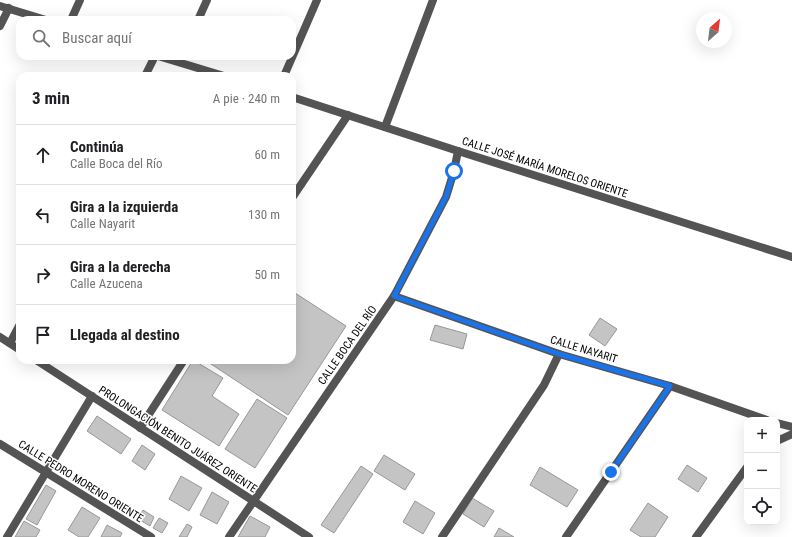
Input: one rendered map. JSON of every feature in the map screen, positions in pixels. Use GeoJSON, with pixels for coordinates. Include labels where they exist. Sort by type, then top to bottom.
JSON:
{"type":"FeatureCollection","features":[{"type":"Feature","properties":{"kind":"street"},"geometry":{"type":"LineString","coordinates":[[73,16],[80,0]]}},
{"type":"Feature","properties":{"kind":"street"},"geometry":{"type":"LineString","coordinates":[[200,16],[207,0]]}},
{"type":"Feature","properties":{"kind":"street"},"geometry":{"type":"LineString","coordinates":[[296,48],[317,0]]}},
{"type":"Feature","properties":{"kind":"street"},"geometry":{"type":"LineString","coordinates":[[385,127],[433,0]]}},
{"type":"Feature","properties":{"kind":"street"},"geometry":{"type":"LineString","coordinates":[[0,6],[34,16]]}},
{"type":"Feature","properties":{"kind":"street"},"geometry":{"type":"LineString","coordinates":[[0,26],[9,8]]}},
{"type":"Feature","properties":{"kind":"street"},"geometry":{"type":"LineString","coordinates":[[147,72],[153,60]]}},
{"type":"Feature","properties":{"kind":"street"},"geometry":{"type":"LineString","coordinates":[[184,60],[214,72]]}},
{"type":"Feature","properties":{"kind":"street"},"geometry":{"type":"LineString","coordinates":[[286,72],[291,60]]}},
{"type":"Feature","properties":{"kind":"street","name":"CALLE JOSÉ MARÍA MORELOS ORIENTE"},"geometry":{"type":"LineString","coordinates":[[296,98],[792,257]]}},
{"type":"Feature","properties":{"kind":"street"},"geometry":{"type":"LineString","coordinates":[[296,192],[348,115]]}},
{"type":"Feature","properties":{"kind":"street","name":"CALLE BOCA DEL RÍO"},"geometry":{"type":"LineString","coordinates":[[229,537],[394,296],[446,197],[458,151]]}},
{"type":"Feature","properties":{"kind":"street","name":"CALLE NAYARIT"},"geometry":{"type":"LineString","coordinates":[[394,296],[559,354],[670,386],[758,417]]}},
{"type":"Feature","properties":{"kind":"street"},"geometry":{"type":"LineString","coordinates":[[10,344],[16,332]]}},
{"type":"Feature","properties":{"kind":"street"},"geometry":{"type":"LineString","coordinates":[[0,337],[16,348]]}},
{"type":"Feature","properties":{"kind":"street"},"geometry":{"type":"LineString","coordinates":[[442,537],[544,385],[559,354]]}},
{"type":"Feature","properties":{"kind":"street","name":"PROLONGACIÓN BENITO JUÁREZ ORIENTE"},"geometry":{"type":"LineString","coordinates":[[42,364],[309,537]]}},
{"type":"Feature","properties":{"kind":"street"},"geometry":{"type":"LineString","coordinates":[[140,428],[181,364]]}},
{"type":"Feature","properties":{"kind":"street"},"geometry":{"type":"LineString","coordinates":[[566,537],[670,386]]}},
{"type":"Feature","properties":{"kind":"street"},"geometry":{"type":"LineString","coordinates":[[7,537],[92,396]]}},
{"type":"Feature","properties":{"kind":"street"},"geometry":{"type":"LineString","coordinates":[[780,424],[792,427]]}},
{"type":"Feature","properties":{"kind":"street"},"geometry":{"type":"LineString","coordinates":[[780,440],[792,434]]}},
{"type":"Feature","properties":{"kind":"street","name":"CALLE PEDRO MORENO ORIENTE"},"geometry":{"type":"LineString","coordinates":[[0,444],[150,537]]}},
{"type":"Feature","properties":{"kind":"street"},"geometry":{"type":"LineString","coordinates":[[696,537],[744,471]]}},
{"type":"Feature","properties":{"kind":"building"},"geometry":{"type":"Polygon","coordinates":[[[296,294],[346,326],[288,415],[211,364],[296,364],[296,294]]]}},
{"type":"Feature","properties":{"kind":"building"},"geometry":{"type":"Polygon","coordinates":[[[600,318],[617,329],[605,346],[589,335],[600,318]]]}},
{"type":"Feature","properties":{"kind":"building"},"geometry":{"type":"Polygon","coordinates":[[[435,325],[467,334],[463,349],[430,340],[435,325]]]}},
{"type":"Feature","properties":{"kind":"building"},"geometry":{"type":"Polygon","coordinates":[[[191,364],[200,364],[223,378],[212,396],[239,414],[219,446],[162,410],[191,364]]]}},
{"type":"Feature","properties":{"kind":"building"},"geometry":{"type":"Polygon","coordinates":[[[257,399],[287,418],[255,468],[225,449],[257,399]]]}},
{"type":"Feature","properties":{"kind":"building"},"geometry":{"type":"Polygon","coordinates":[[[97,416],[131,439],[121,454],[87,431],[97,416]]]}},
{"type":"Feature","properties":{"kind":"building"},"geometry":{"type":"Polygon","coordinates":[[[142,445],[155,454],[145,470],[132,461],[142,445]]]}},
{"type":"Feature","properties":{"kind":"building"},"geometry":{"type":"Polygon","coordinates":[[[384,455],[415,474],[405,490],[374,471],[384,455]]]}},
{"type":"Feature","properties":{"kind":"building"},"geometry":{"type":"Polygon","coordinates":[[[687,465],[707,478],[698,492],[678,479],[687,465]]]}},
{"type":"Feature","properties":{"kind":"building"},"geometry":{"type":"Polygon","coordinates":[[[361,466],[373,474],[334,533],[321,525],[361,466]]]}},
{"type":"Feature","properties":{"kind":"building"},"geometry":{"type":"Polygon","coordinates":[[[540,467],[578,490],[567,507],[530,485],[540,467]]]}},
{"type":"Feature","properties":{"kind":"building"},"geometry":{"type":"Polygon","coordinates":[[[181,476],[202,488],[189,511],[169,499],[181,476]]]}},
{"type":"Feature","properties":{"kind":"building"},"geometry":{"type":"Polygon","coordinates":[[[46,485],[56,491],[37,525],[26,519],[46,485]]]}},
{"type":"Feature","properties":{"kind":"building"},"geometry":{"type":"Polygon","coordinates":[[[212,492],[229,502],[217,524],[200,515],[212,492]]]}},
{"type":"Feature","properties":{"kind":"building"},"geometry":{"type":"Polygon","coordinates":[[[472,498],[494,511],[484,527],[463,514],[472,498]]]}},
{"type":"Feature","properties":{"kind":"building"},"geometry":{"type":"Polygon","coordinates":[[[415,501],[435,513],[423,534],[403,522],[415,501]]]}},
{"type":"Feature","properties":{"kind":"building"},"geometry":{"type":"Polygon","coordinates":[[[648,503],[668,517],[655,537],[641,537],[630,530],[648,503]]]}},
{"type":"Feature","properties":{"kind":"building"},"geometry":{"type":"Polygon","coordinates":[[[82,507],[100,518],[88,537],[79,537],[68,530],[82,507]]]}},
{"type":"Feature","properties":{"kind":"building"},"geometry":{"type":"Polygon","coordinates":[[[143,510],[154,517],[150,526],[138,519],[143,510]]]}},
{"type":"Feature","properties":{"kind":"building"},"geometry":{"type":"Polygon","coordinates":[[[250,516],[270,527],[265,537],[238,537],[250,516]]]}},
{"type":"Feature","properties":{"kind":"building"},"geometry":{"type":"Polygon","coordinates":[[[159,518],[168,523],[162,533],[153,528],[159,518]]]}},
{"type":"Feature","properties":{"kind":"building"},"geometry":{"type":"Polygon","coordinates":[[[24,521],[40,530],[36,537],[15,537],[24,521]]]}},
{"type":"Feature","properties":{"kind":"building"},"geometry":{"type":"Polygon","coordinates":[[[187,524],[192,527],[187,537],[179,537],[187,524]]]}},
{"type":"Feature","properties":{"kind":"building"},"geometry":{"type":"Polygon","coordinates":[[[107,525],[122,533],[120,537],[101,537],[107,525]]]}},
{"type":"Feature","properties":{"kind":"building"},"geometry":{"type":"Polygon","coordinates":[[[499,528],[514,537],[494,537],[499,528]]]}},
{"type":"Feature","properties":{"kind":"route"},"geometry":{"type":"LineString","coordinates":[[454,171],[446,197],[394,296],[559,354],[670,386],[611,472]]}}]}
